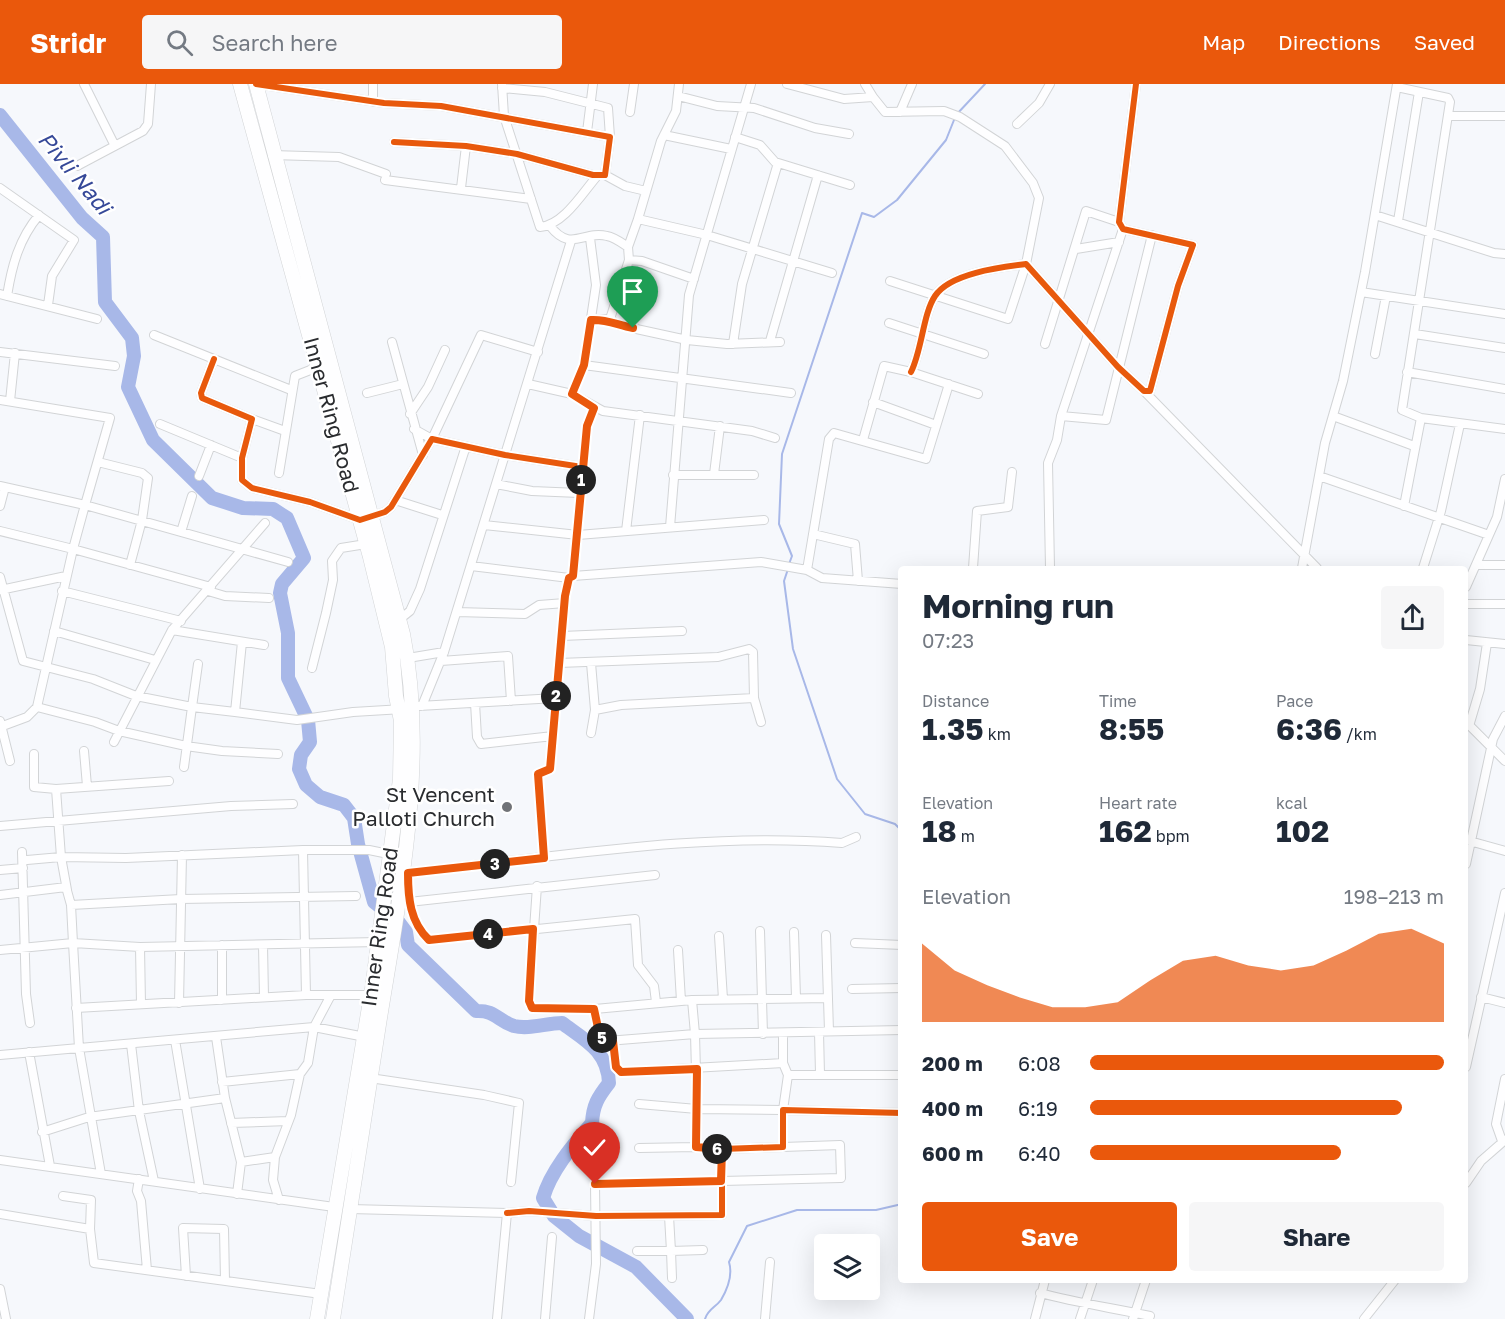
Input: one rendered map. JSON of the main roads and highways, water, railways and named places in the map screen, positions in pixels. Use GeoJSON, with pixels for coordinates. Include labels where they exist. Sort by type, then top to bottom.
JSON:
{"type":"FeatureCollection","features":[{"type":"Feature","properties":{"kind":"highway","name":"Inner Ring Road"},"geometry":{"type":"LineString","coordinates":[[240,84],[318,367],[400,619],[418,706],[414,769],[397,856],[385,895],[371,995],[317,1319]]}},
{"type":"Feature","properties":{"kind":"highway","name":"Inner Ring Road"},"geometry":{"type":"LineString","coordinates":[[256,84],[366,519],[366,544],[392,647],[401,721],[397,856],[404,873],[403,902],[393,938],[333,1319]]}},
{"type":"Feature","properties":{"kind":"waterway"},"geometry":{"type":"LineString","coordinates":[[789,564],[792,556],[779,524],[782,454],[862,213],[874,217],[897,200],[946,140],[956,115],[985,84]]}},
{"type":"Feature","properties":{"kind":"waterway","name":"Pivli Nadi"},"geometry":{"type":"LineString","coordinates":[[0,115],[82,218],[103,237],[105,302],[132,338],[134,356],[128,387],[153,440],[212,498],[243,508],[273,509],[287,518],[304,558],[282,584],[280,593],[288,633],[288,678],[308,720],[310,742],[301,755],[299,769],[306,785],[320,797],[344,805],[354,818],[358,844],[374,902],[397,920],[406,932],[408,945],[476,1011],[488,1012],[509,1024],[520,1027],[562,1023],[587,1041],[600,1054],[608,1072],[609,1083],[597,1102],[592,1123],[557,1168],[543,1198],[554,1216],[579,1236],[636,1267],[687,1319]]}},
{"type":"Feature","properties":{"kind":"waterway"},"geometry":{"type":"LineString","coordinates":[[788,569],[784,581],[793,649],[837,779],[865,814],[898,827]]}},
{"type":"Feature","properties":{"kind":"waterway"},"geometry":{"type":"LineString","coordinates":[[705,1319],[726,1291],[730,1277],[729,1262],[747,1226],[797,1210],[876,1210],[898,1205]]}},
{"type":"Feature","properties":{"kind":"place","name":"St Vencent Palloti Church"},"geometry":{"type":"Point","coordinates":[507,807]}}]}
